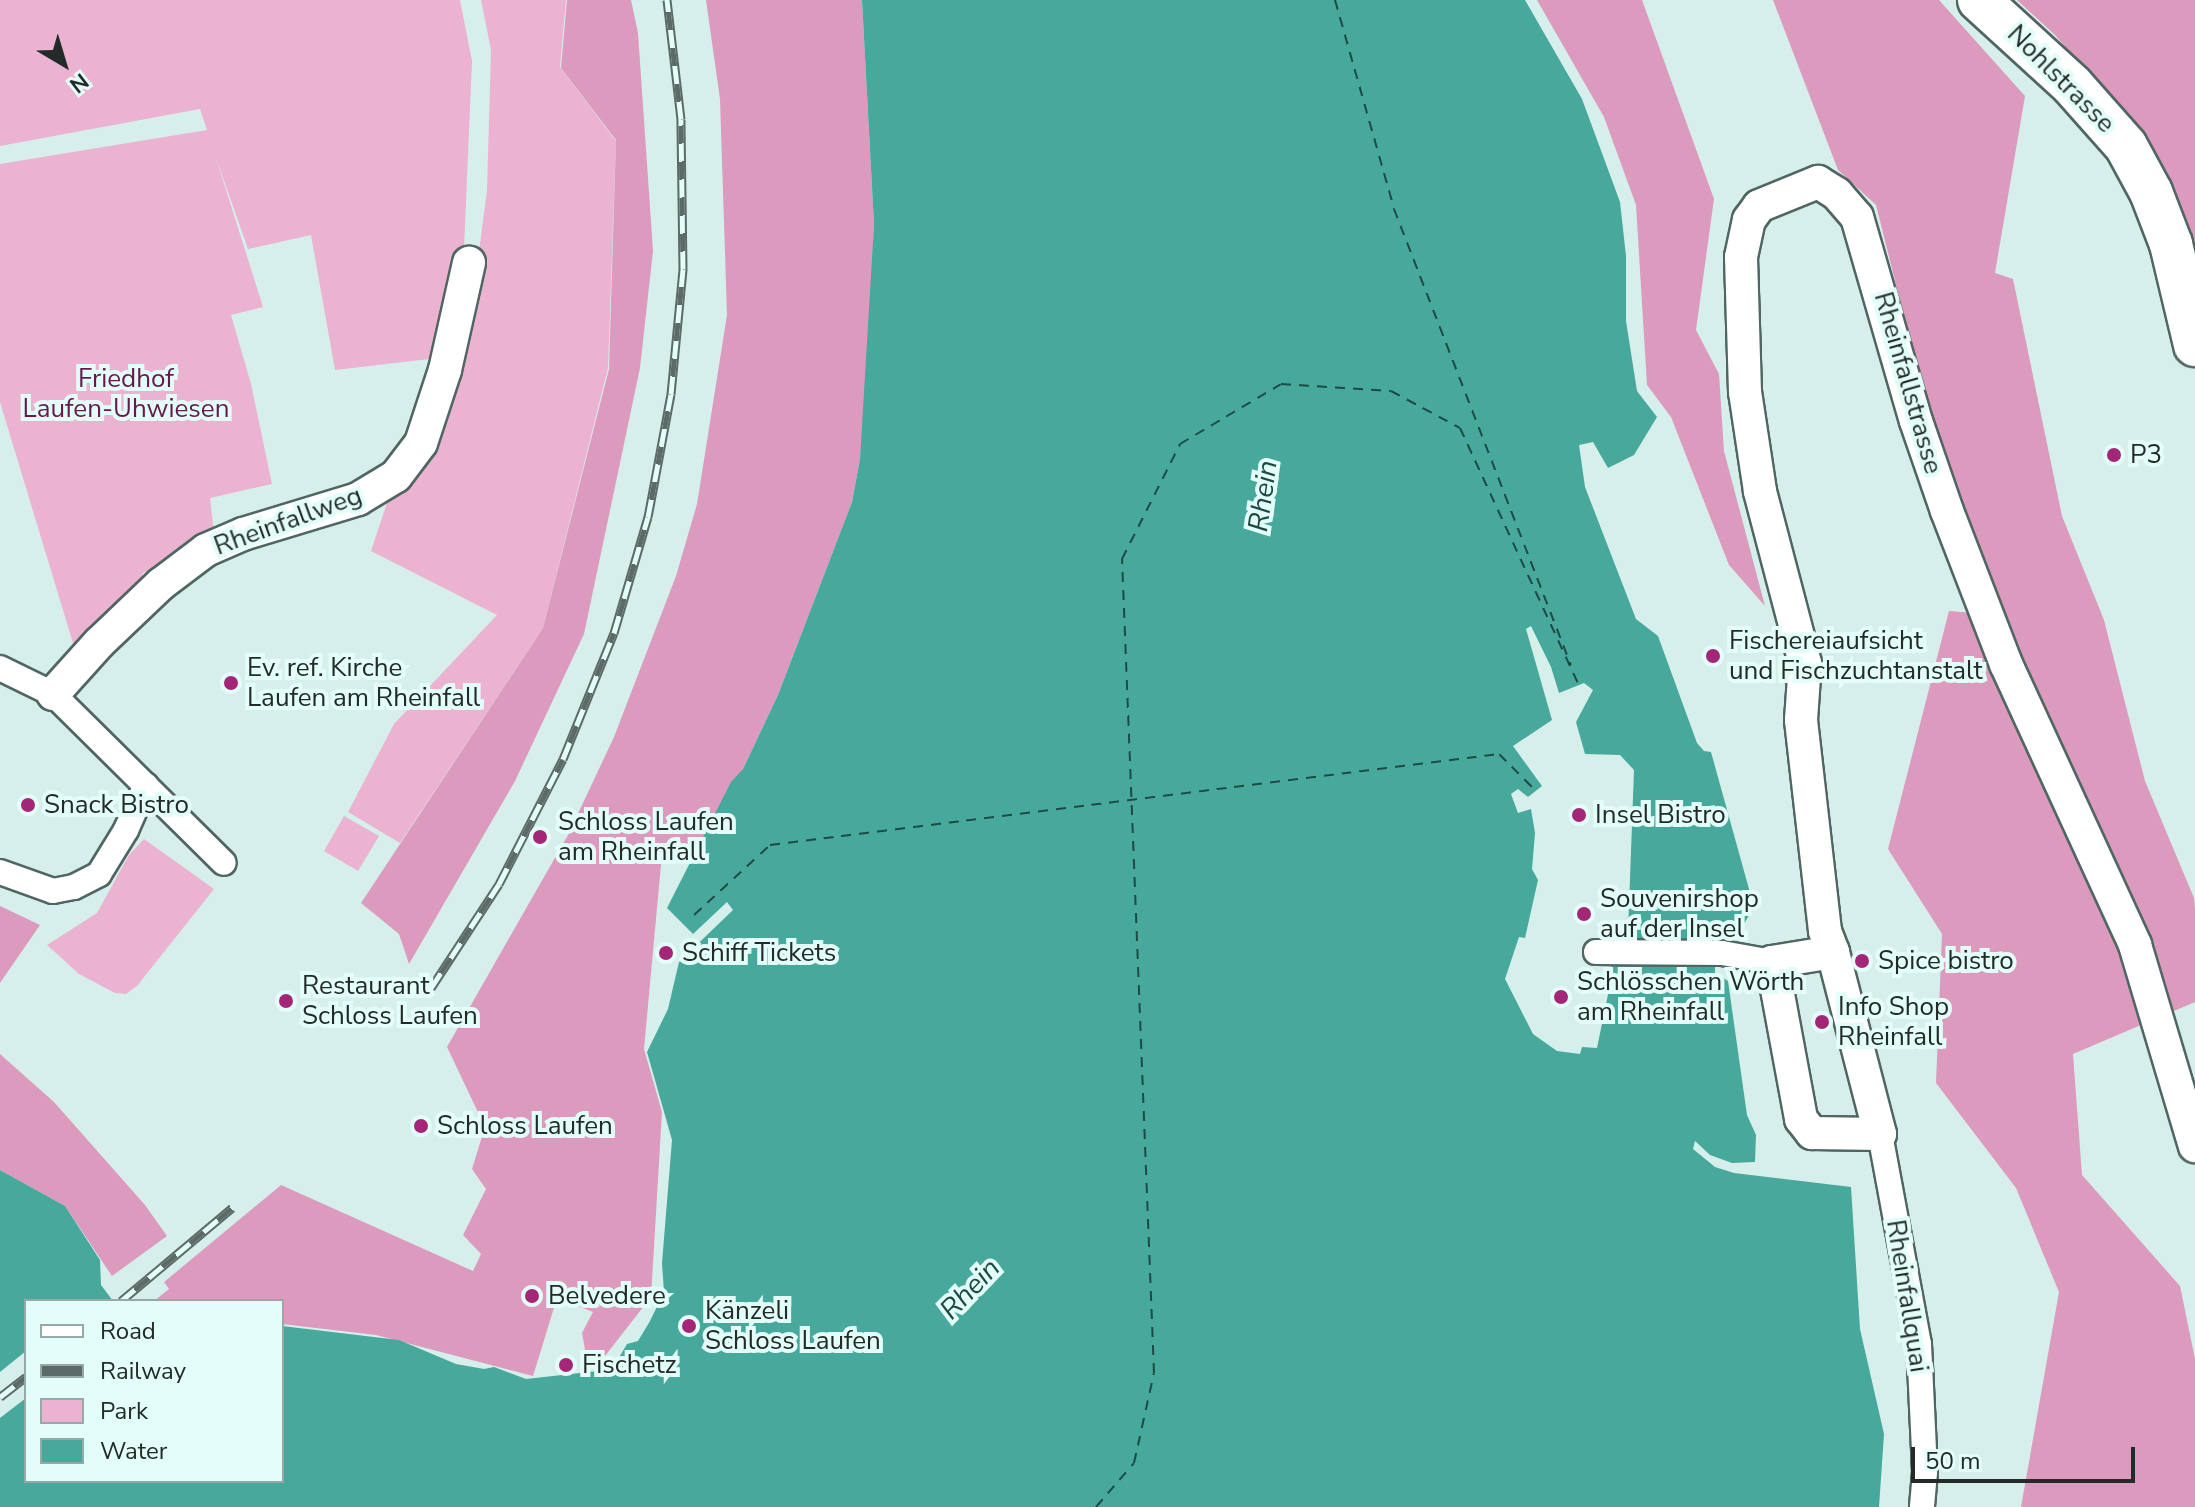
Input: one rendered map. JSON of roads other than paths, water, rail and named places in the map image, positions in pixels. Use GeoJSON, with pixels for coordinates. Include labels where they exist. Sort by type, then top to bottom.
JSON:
{"type":"FeatureCollection","features":[{"type":"Feature","properties":{"kind":"street","name":"Nohlstrasse"},"geometry":{"type":"LineString","coordinates":[[1979,0],[2072,85],[2126,146],[2151,192],[2171,244],[2195,345]]}},
{"type":"Feature","properties":{"kind":"street","name":"Rheinfallstrasse"},"geometry":{"type":"LineString","coordinates":[[1801,720],[1805,663],[1770,532],[1750,435],[1742,348],[1741,257],[1749,220],[1759,206],[1818,182],[1837,194],[1857,217],[1873,261],[1916,421],[1947,511],[2006,664],[2135,945],[2195,1146]]}},
{"type":"Feature","properties":{"kind":"street","name":"Rheinfallweg"},"geometry":{"type":"LineString","coordinates":[[53,694],[99,643],[161,584],[206,550],[243,534],[358,499],[396,476],[421,443],[445,370],[469,263]]}},
{"type":"Feature","properties":{"kind":"street"},"geometry":{"type":"LineString","coordinates":[[0,668],[53,694],[224,863]]}},
{"type":"Feature","properties":{"kind":"street","name":"Rheinfallquai"},"geometry":{"type":"LineString","coordinates":[[1801,720],[1825,931],[1880,1134],[1919,1344],[1925,1472],[1922,1507]]}},
{"type":"Feature","properties":{"kind":"street"},"geometry":{"type":"LineString","coordinates":[[0,872],[53,891],[74,887],[99,874],[126,830],[146,785]]}},
{"type":"Feature","properties":{"kind":"street"},"geometry":{"type":"LineString","coordinates":[[1596,952],[1722,953],[1772,962],[1833,952]]}},
{"type":"Feature","properties":{"kind":"street"},"geometry":{"type":"LineString","coordinates":[[1772,962],[1805,1127],[1812,1133],[1880,1134]]}},
{"type":"Feature","properties":{"kind":"water","name":"Rhein"},"geometry":{"type":"Polygon","coordinates":[[[862,0],[1525,0],[1582,99],[1620,202],[1626,256],[1626,321],[1637,391],[1657,417],[1634,455],[1608,468],[1593,442],[1579,445],[1585,487],[1636,619],[1658,636],[1697,743],[1704,751],[1711,752],[1754,907],[1732,944],[1715,944],[1715,973],[1728,981],[1747,1115],[1756,1135],[1755,1162],[1732,1163],[1710,1155],[1695,1141],[1693,1149],[1715,1167],[1734,1173],[1851,1187],[1860,1329],[1884,1434],[1879,1507],[0,1507],[0,1170],[65,1206],[100,1260],[101,1285],[112,1299],[24,1299],[24,1483],[284,1483],[284,1326],[399,1340],[456,1364],[484,1369],[494,1367],[526,1379],[598,1371],[617,1361],[627,1344],[638,1341],[664,1292],[662,1263],[672,1140],[647,1052],[668,1009],[679,962],[733,910],[727,902],[693,934],[667,908],[731,782],[743,769],[778,695],[852,502],[860,459],[874,225],[862,0]],[[1531,626],[1526,629],[1552,720],[1513,746],[1542,786],[1528,797],[1518,789],[1511,794],[1518,813],[1531,809],[1535,833],[1532,869],[1538,880],[1525,938],[1519,937],[1505,979],[1533,1034],[1557,1051],[1580,1054],[1582,1047],[1597,1048],[1612,975],[1608,973],[1628,932],[1634,770],[1620,755],[1585,754],[1576,722],[1593,690],[1584,683],[1559,693],[1551,667],[1531,626]]]}},
{"type":"Feature","properties":{"kind":"railway"},"geometry":{"type":"LineString","coordinates":[[431,988],[499,884],[563,759],[614,633],[648,517],[671,394],[683,269],[681,119],[667,0]]}},
{"type":"Feature","properties":{"kind":"railway"},"geometry":{"type":"LineString","coordinates":[[123,1299],[232,1208]]}},
{"type":"Feature","properties":{"kind":"railway"},"geometry":{"type":"LineString","coordinates":[[0,1397],[24,1379]]}},
{"type":"Feature","properties":{"kind":"place","name":"P3"},"geometry":{"type":"Point","coordinates":[2114,455]}},
{"type":"Feature","properties":{"kind":"place","name":"Fischereiaufsicht und Fischzuchtanstalt"},"geometry":{"type":"Point","coordinates":[1713,656]}},
{"type":"Feature","properties":{"kind":"place","name":"Ev. ref. Kirche Laufen am Rheinfall"},"geometry":{"type":"Point","coordinates":[231,683]}},
{"type":"Feature","properties":{"kind":"place","name":"Snack Bistro"},"geometry":{"type":"Point","coordinates":[28,805]}},
{"type":"Feature","properties":{"kind":"place","name":"Insel Bistro"},"geometry":{"type":"Point","coordinates":[1579,815]}},
{"type":"Feature","properties":{"kind":"place","name":"Schloss Laufen am Rheinfall"},"geometry":{"type":"Point","coordinates":[540,837]}},
{"type":"Feature","properties":{"kind":"place","name":"Souvenirshop auf der Insel"},"geometry":{"type":"Point","coordinates":[1584,914]}},
{"type":"Feature","properties":{"kind":"place","name":"Schiff Tickets"},"geometry":{"type":"Point","coordinates":[666,953]}},
{"type":"Feature","properties":{"kind":"place","name":"Spice bistro"},"geometry":{"type":"Point","coordinates":[1862,961]}},
{"type":"Feature","properties":{"kind":"place","name":"Schlösschen Wörth am Rheinfall"},"geometry":{"type":"Point","coordinates":[1561,997]}},
{"type":"Feature","properties":{"kind":"place","name":"Restaurant Schloss Laufen"},"geometry":{"type":"Point","coordinates":[286,1001]}},
{"type":"Feature","properties":{"kind":"place","name":"Info Shop Rheinfall"},"geometry":{"type":"Point","coordinates":[1822,1022]}},
{"type":"Feature","properties":{"kind":"place","name":"Schloss Laufen"},"geometry":{"type":"Point","coordinates":[421,1126]}},
{"type":"Feature","properties":{"kind":"place","name":"Belvedere"},"geometry":{"type":"Point","coordinates":[532,1296]}},
{"type":"Feature","properties":{"kind":"place","name":"Känzeli Schloss Laufen"},"geometry":{"type":"Point","coordinates":[689,1326]}},
{"type":"Feature","properties":{"kind":"place","name":"Fischetz"},"geometry":{"type":"Point","coordinates":[566,1365]}},
{"type":"Feature","properties":{"kind":"park label","name":"Friedhof Laufen-Uhwiesen"},"geometry":{"type":"Point","coordinates":[126,394]}}]}
